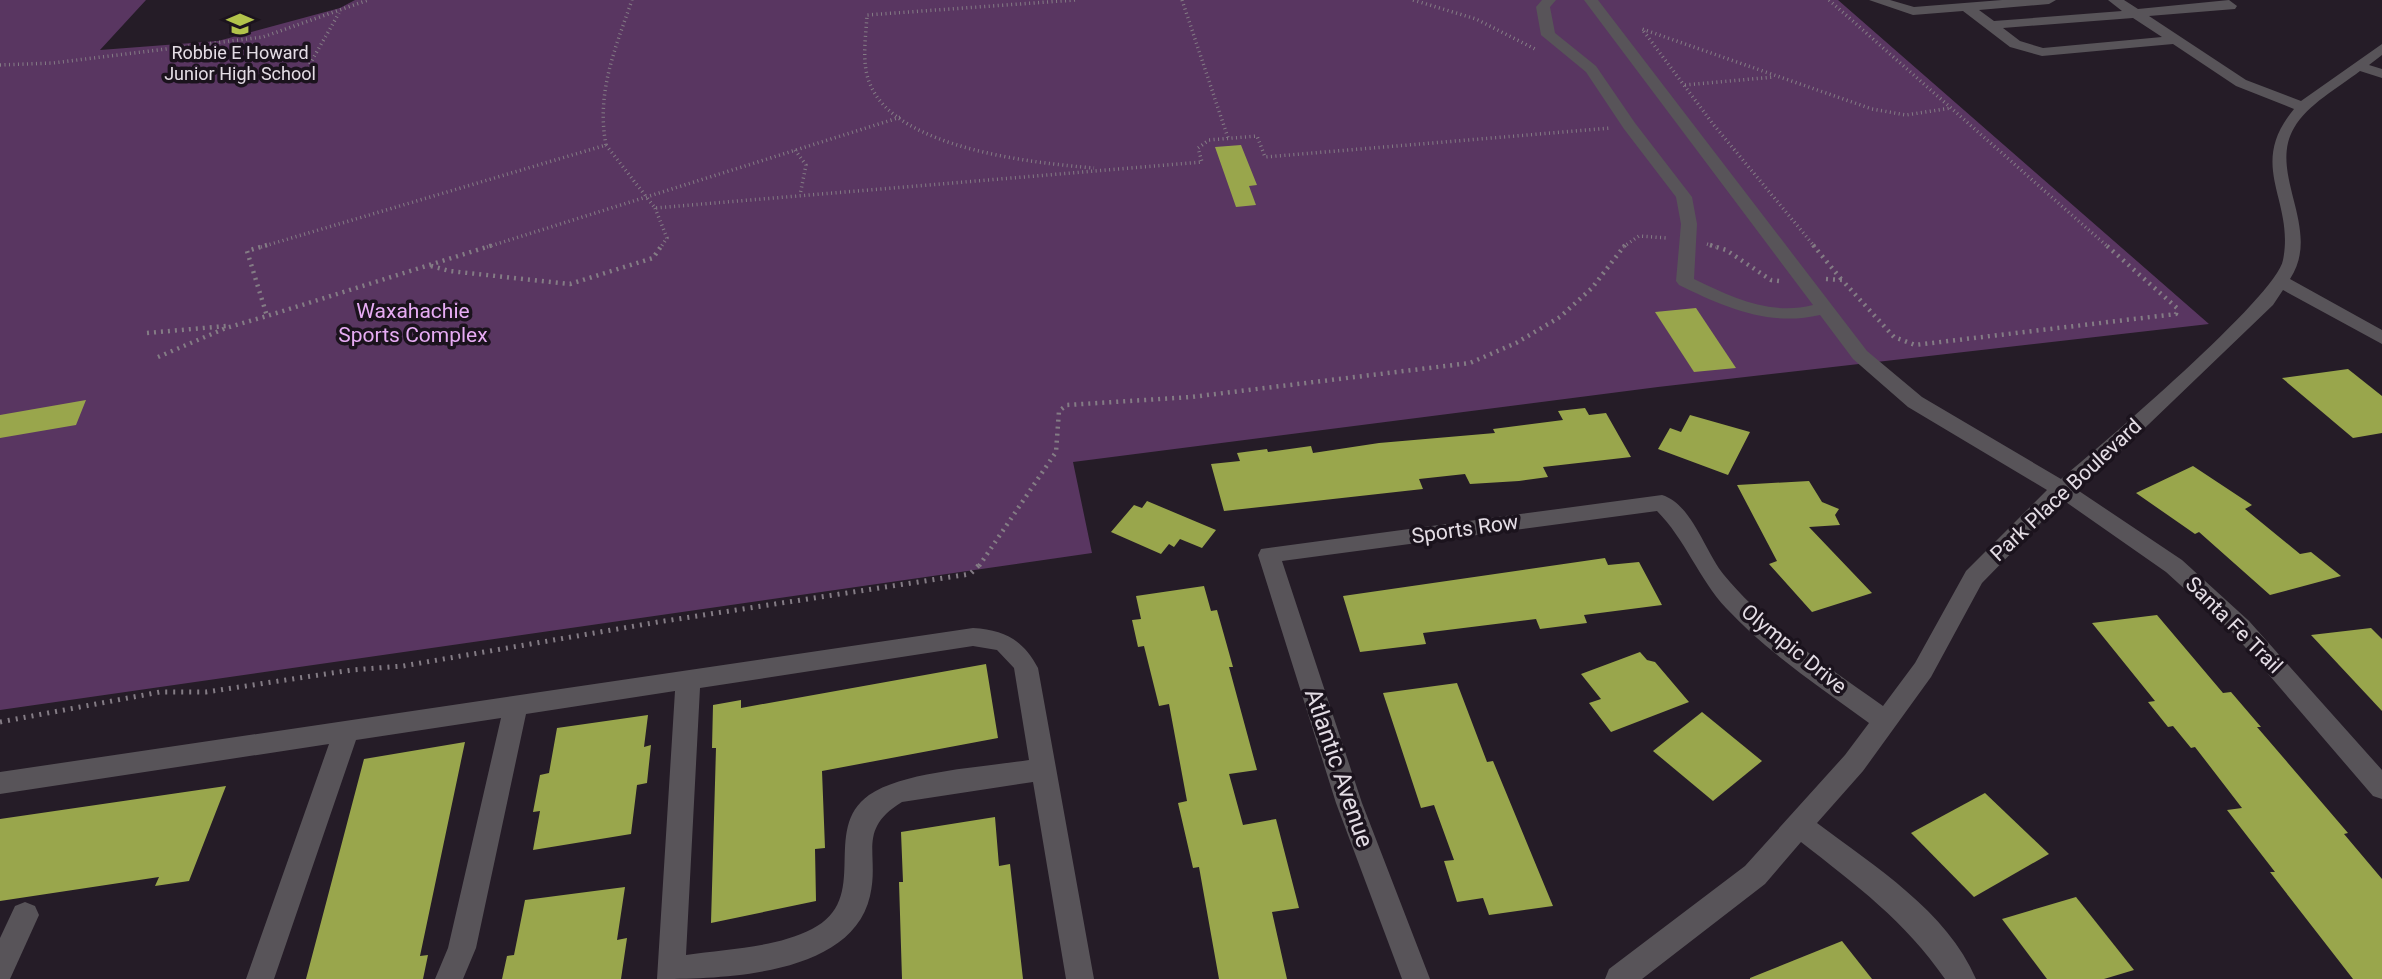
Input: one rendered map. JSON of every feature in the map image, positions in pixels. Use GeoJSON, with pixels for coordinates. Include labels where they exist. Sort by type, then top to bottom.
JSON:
{"type":"FeatureCollection","features":[{"type":"Feature","properties":{"kind":"street"},"geometry":{"type":"LineString","coordinates":[[1549,0],[1543,7],[1548,35],[1591,69],[1629,126],[1684,197],[1689,242],[1685,281],[1742,309],[1773,315],[1794,315],[1825,308]]}},
{"type":"Feature","properties":{"kind":"street","name":"Santa Fe Trail"},"geometry":{"type":"LineString","coordinates":[[1591,0],[1860,355],[1915,402],[2061,489],[2174,566],[2241,627],[2382,788]]}},
{"type":"Feature","properties":{"kind":"street"},"geometry":{"type":"LineString","coordinates":[[1876,0],[1913,11],[2049,0]]}},
{"type":"Feature","properties":{"kind":"street"},"geometry":{"type":"LineString","coordinates":[[2115,0],[2241,83],[2303,107]]}},
{"type":"Feature","properties":{"kind":"street"},"geometry":{"type":"LineString","coordinates":[[1991,25],[2230,6],[2220,0]]}},
{"type":"Feature","properties":{"kind":"street"},"geometry":{"type":"LineString","coordinates":[[1966,7],[2015,44],[2042,52],[2176,40]]}},
{"type":"Feature","properties":{"kind":"street","name":"Park Place Boulevard"},"geometry":{"type":"LineString","coordinates":[[1619,979],[1755,875],[1854,763],[1923,670],[1974,577],[2061,489],[2117,443],[2267,300],[2292,263],[2293,232],[2277,155],[2286,128],[2303,107],[2382,48]]}},
{"type":"Feature","properties":{"kind":"street"},"geometry":{"type":"LineString","coordinates":[[2358,65],[2382,74]]}},
{"type":"Feature","properties":{"kind":"street"},"geometry":{"type":"LineString","coordinates":[[2280,281],[2382,338]]}},
{"type":"Feature","properties":{"kind":"street","name":"Olympic Drive"},"geometry":{"type":"LineString","coordinates":[[1662,503],[1679,518],[1716,580],[1761,628],[1885,721]]}},
{"type":"Feature","properties":{"kind":"street","name":"Sports Row"},"geometry":{"type":"LineString","coordinates":[[1269,555],[1662,503]]}},
{"type":"Feature","properties":{"kind":"street","name":"Atlantic Avenue"},"geometry":{"type":"LineString","coordinates":[[1269,555],[1349,803],[1416,979]]}},
{"type":"Feature","properties":{"kind":"street"},"geometry":{"type":"LineString","coordinates":[[0,783],[973,637],[998,639],[1014,648],[1026,668],[1080,979]]}},
{"type":"Feature","properties":{"kind":"street"},"geometry":{"type":"LineString","coordinates":[[688,681],[671,975],[787,951],[822,939],[837,930],[856,905],[858,839],[862,821],[882,799],[897,792],[1044,769]]}},
{"type":"Feature","properties":{"kind":"street"},"geometry":{"type":"LineString","coordinates":[[449,979],[462,948],[516,706]]}},
{"type":"Feature","properties":{"kind":"street"},"geometry":{"type":"LineString","coordinates":[[260,979],[346,732]]}},
{"type":"Feature","properties":{"kind":"street"},"geometry":{"type":"LineString","coordinates":[[1800,825],[1888,893],[1930,934],[1962,979]]}},
{"type":"Feature","properties":{"kind":"street"},"geometry":{"type":"LineString","coordinates":[[0,970],[25,915]]}},
{"type":"Feature","properties":{"kind":"path"},"geometry":{"type":"LineString","coordinates":[[0,65],[53,63],[263,37],[369,0]]}},
{"type":"Feature","properties":{"kind":"path"},"geometry":{"type":"LineString","coordinates":[[430,265],[450,271],[570,284],[653,258],[667,238],[664,225],[648,197],[606,145],[600,116],[604,85],[632,0]]}},
{"type":"Feature","properties":{"kind":"path"},"geometry":{"type":"LineString","coordinates":[[1075,0],[867,15],[867,77],[874,93],[901,117],[935,135],[991,152],[1112,169]]}},
{"type":"Feature","properties":{"kind":"path"},"geometry":{"type":"LineString","coordinates":[[1181,0],[1228,138]]}},
{"type":"Feature","properties":{"kind":"path"},"geometry":{"type":"LineString","coordinates":[[1413,0],[1506,32],[1542,53]]}},
{"type":"Feature","properties":{"kind":"path"},"geometry":{"type":"LineString","coordinates":[[1829,0],[1952,108],[2177,309],[2176,314],[1915,345],[1894,337],[1842,280],[1713,124],[1642,29],[1892,114],[1919,115],[1952,108]]}},
{"type":"Feature","properties":{"kind":"path"},"geometry":{"type":"LineString","coordinates":[[303,76],[340,11]]}},
{"type":"Feature","properties":{"kind":"path"},"geometry":{"type":"LineString","coordinates":[[1685,85],[1779,77]]}},
{"type":"Feature","properties":{"kind":"path"},"geometry":{"type":"LineString","coordinates":[[158,358],[236,325],[901,117]]}},
{"type":"Feature","properties":{"kind":"path"},"geometry":{"type":"LineString","coordinates":[[1602,119],[1609,128]]}},
{"type":"Feature","properties":{"kind":"path"},"geometry":{"type":"LineString","coordinates":[[654,207],[1202,162],[1198,148],[1209,140],[1228,138],[1257,136],[1265,157],[1629,126]]}},
{"type":"Feature","properties":{"kind":"path"},"geometry":{"type":"LineString","coordinates":[[267,316],[247,250],[606,145]]}},
{"type":"Feature","properties":{"kind":"path"},"geometry":{"type":"LineString","coordinates":[[795,150],[806,165],[800,195]]}},
{"type":"Feature","properties":{"kind":"path"},"geometry":{"type":"LineString","coordinates":[[0,722],[159,692],[206,692],[352,670],[403,666],[659,622],[970,574],[986,559],[1056,452],[1059,411],[1067,405],[1191,397],[1470,363],[1506,350],[1549,325],[1587,294],[1634,238],[1647,235],[1726,250],[1771,280],[1842,280]]}},
{"type":"Feature","properties":{"kind":"path"},"geometry":{"type":"LineString","coordinates":[[147,333],[236,325]]}},
{"type":"Feature","properties":{"kind":"green space","name":"Waxahachie Sports Complex"},"geometry":{"type":"Polygon","coordinates":[[[0,0],[146,0],[100,50],[218,41],[340,8],[355,0],[1838,0],[2209,324],[1658,387],[1073,462],[1092,553],[0,710],[0,0]]]}},
{"type":"Feature","properties":{"kind":"building"},"geometry":{"type":"Polygon","coordinates":[[[1241,145],[1257,185],[1249,186],[1256,205],[1236,207],[1215,147],[1241,145]]]}},
{"type":"Feature","properties":{"kind":"building"},"geometry":{"type":"Polygon","coordinates":[[[1696,308],[1736,368],[1694,372],[1655,312],[1696,308]]]}},
{"type":"Feature","properties":{"kind":"building"},"geometry":{"type":"Polygon","coordinates":[[[2348,369],[2382,396],[2382,433],[2353,438],[2282,378],[2348,369]]]}},
{"type":"Feature","properties":{"kind":"building"},"geometry":{"type":"Polygon","coordinates":[[[86,400],[76,425],[0,438],[0,415],[86,400]]]}},
{"type":"Feature","properties":{"kind":"building"},"geometry":{"type":"Polygon","coordinates":[[[1585,408],[1589,415],[1606,413],[1631,457],[1543,467],[1548,477],[1519,481],[1470,484],[1465,474],[1419,479],[1423,489],[1224,511],[1211,464],[1240,461],[1237,453],[1267,449],[1268,452],[1311,446],[1313,453],[1379,443],[1495,433],[1493,429],[1563,420],[1558,411],[1585,408]]]}},
{"type":"Feature","properties":{"kind":"building"},"geometry":{"type":"Polygon","coordinates":[[[1690,415],[1750,432],[1728,475],[1658,449],[1670,428],[1681,432],[1690,415]]]}},
{"type":"Feature","properties":{"kind":"building"},"geometry":{"type":"Polygon","coordinates":[[[2193,466],[2252,505],[2245,509],[2300,554],[2311,552],[2341,576],[2270,595],[2199,532],[2195,534],[2136,493],[2193,466]]]}},
{"type":"Feature","properties":{"kind":"building"},"geometry":{"type":"Polygon","coordinates":[[[1809,481],[1822,502],[1839,509],[1835,515],[1840,525],[1809,527],[1872,593],[1812,612],[1769,564],[1777,561],[1737,485],[1809,481]]]}},
{"type":"Feature","properties":{"kind":"building"},"geometry":{"type":"Polygon","coordinates":[[[1147,501],[1216,530],[1202,548],[1180,539],[1174,547],[1169,544],[1161,554],[1111,532],[1134,505],[1142,508],[1147,501]]]}},
{"type":"Feature","properties":{"kind":"building"},"geometry":{"type":"Polygon","coordinates":[[[1605,558],[1608,565],[1639,562],[1662,605],[1584,615],[1587,623],[1540,629],[1536,619],[1423,633],[1426,644],[1360,652],[1343,596],[1605,558]]]}},
{"type":"Feature","properties":{"kind":"building"},"geometry":{"type":"Polygon","coordinates":[[[1204,586],[1211,611],[1217,610],[1233,667],[1229,667],[1257,770],[1229,774],[1243,825],[1276,819],[1299,908],[1272,912],[1287,979],[1219,979],[1199,867],[1193,868],[1178,803],[1187,801],[1169,704],[1159,706],[1144,646],[1138,647],[1132,620],[1141,619],[1136,596],[1204,586]]]}},
{"type":"Feature","properties":{"kind":"building"},"geometry":{"type":"Polygon","coordinates":[[[2157,615],[2223,693],[2231,692],[2261,727],[2257,727],[2348,833],[2344,834],[2382,879],[2382,979],[2353,979],[2270,872],[2275,872],[2227,810],[2242,808],[2195,747],[2191,748],[2173,726],[2168,727],[2148,702],[2155,701],[2092,623],[2157,615]]]}},
{"type":"Feature","properties":{"kind":"building"},"geometry":{"type":"Polygon","coordinates":[[[2371,628],[2382,639],[2382,711],[2311,635],[2371,628]]]}},
{"type":"Feature","properties":{"kind":"building"},"geometry":{"type":"Polygon","coordinates":[[[1640,652],[1647,660],[1655,662],[1689,702],[1611,732],[1589,703],[1601,699],[1581,674],[1640,652]]]}},
{"type":"Feature","properties":{"kind":"building"},"geometry":{"type":"Polygon","coordinates":[[[986,664],[998,738],[822,771],[825,848],[815,849],[816,901],[711,923],[716,748],[712,748],[713,705],[741,700],[741,708],[986,664]]]}},
{"type":"Feature","properties":{"kind":"building"},"geometry":{"type":"Polygon","coordinates":[[[1457,683],[1487,762],[1493,761],[1553,906],[1489,915],[1483,898],[1457,902],[1444,861],[1454,860],[1434,805],[1421,808],[1383,693],[1457,683]]]}},
{"type":"Feature","properties":{"kind":"building"},"geometry":{"type":"Polygon","coordinates":[[[1702,712],[1762,761],[1713,801],[1653,751],[1702,712]]]}},
{"type":"Feature","properties":{"kind":"building"},"geometry":{"type":"Polygon","coordinates":[[[648,715],[644,747],[651,745],[647,783],[637,785],[631,834],[533,850],[540,811],[533,812],[540,775],[549,773],[557,728],[648,715]]]}},
{"type":"Feature","properties":{"kind":"building"},"geometry":{"type":"Polygon","coordinates":[[[465,742],[420,956],[428,955],[423,979],[306,979],[364,759],[465,742]]]}},
{"type":"Feature","properties":{"kind":"building"},"geometry":{"type":"Polygon","coordinates":[[[226,786],[189,881],[155,886],[159,877],[0,901],[0,819],[226,786]]]}},
{"type":"Feature","properties":{"kind":"building"},"geometry":{"type":"Polygon","coordinates":[[[1985,793],[2049,854],[1974,897],[1911,833],[1985,793]]]}},
{"type":"Feature","properties":{"kind":"building"},"geometry":{"type":"Polygon","coordinates":[[[995,817],[999,866],[1010,864],[1023,979],[902,979],[899,882],[903,882],[901,832],[995,817]]]}},
{"type":"Feature","properties":{"kind":"building"},"geometry":{"type":"Polygon","coordinates":[[[625,887],[617,940],[627,938],[621,979],[502,979],[507,956],[514,955],[525,900],[625,887]]]}},
{"type":"Feature","properties":{"kind":"building"},"geometry":{"type":"Polygon","coordinates":[[[2076,897],[2134,970],[2104,979],[2047,979],[2002,919],[2076,897]]]}},
{"type":"Feature","properties":{"kind":"building"},"geometry":{"type":"Polygon","coordinates":[[[1842,941],[1872,979],[1750,979],[1750,978],[1842,941]]]}},
{"type":"Feature","properties":{"kind":"place","name":"Robbie E Howard Junior High School"},"geometry":{"type":"Point","coordinates":[240,24]}}]}
